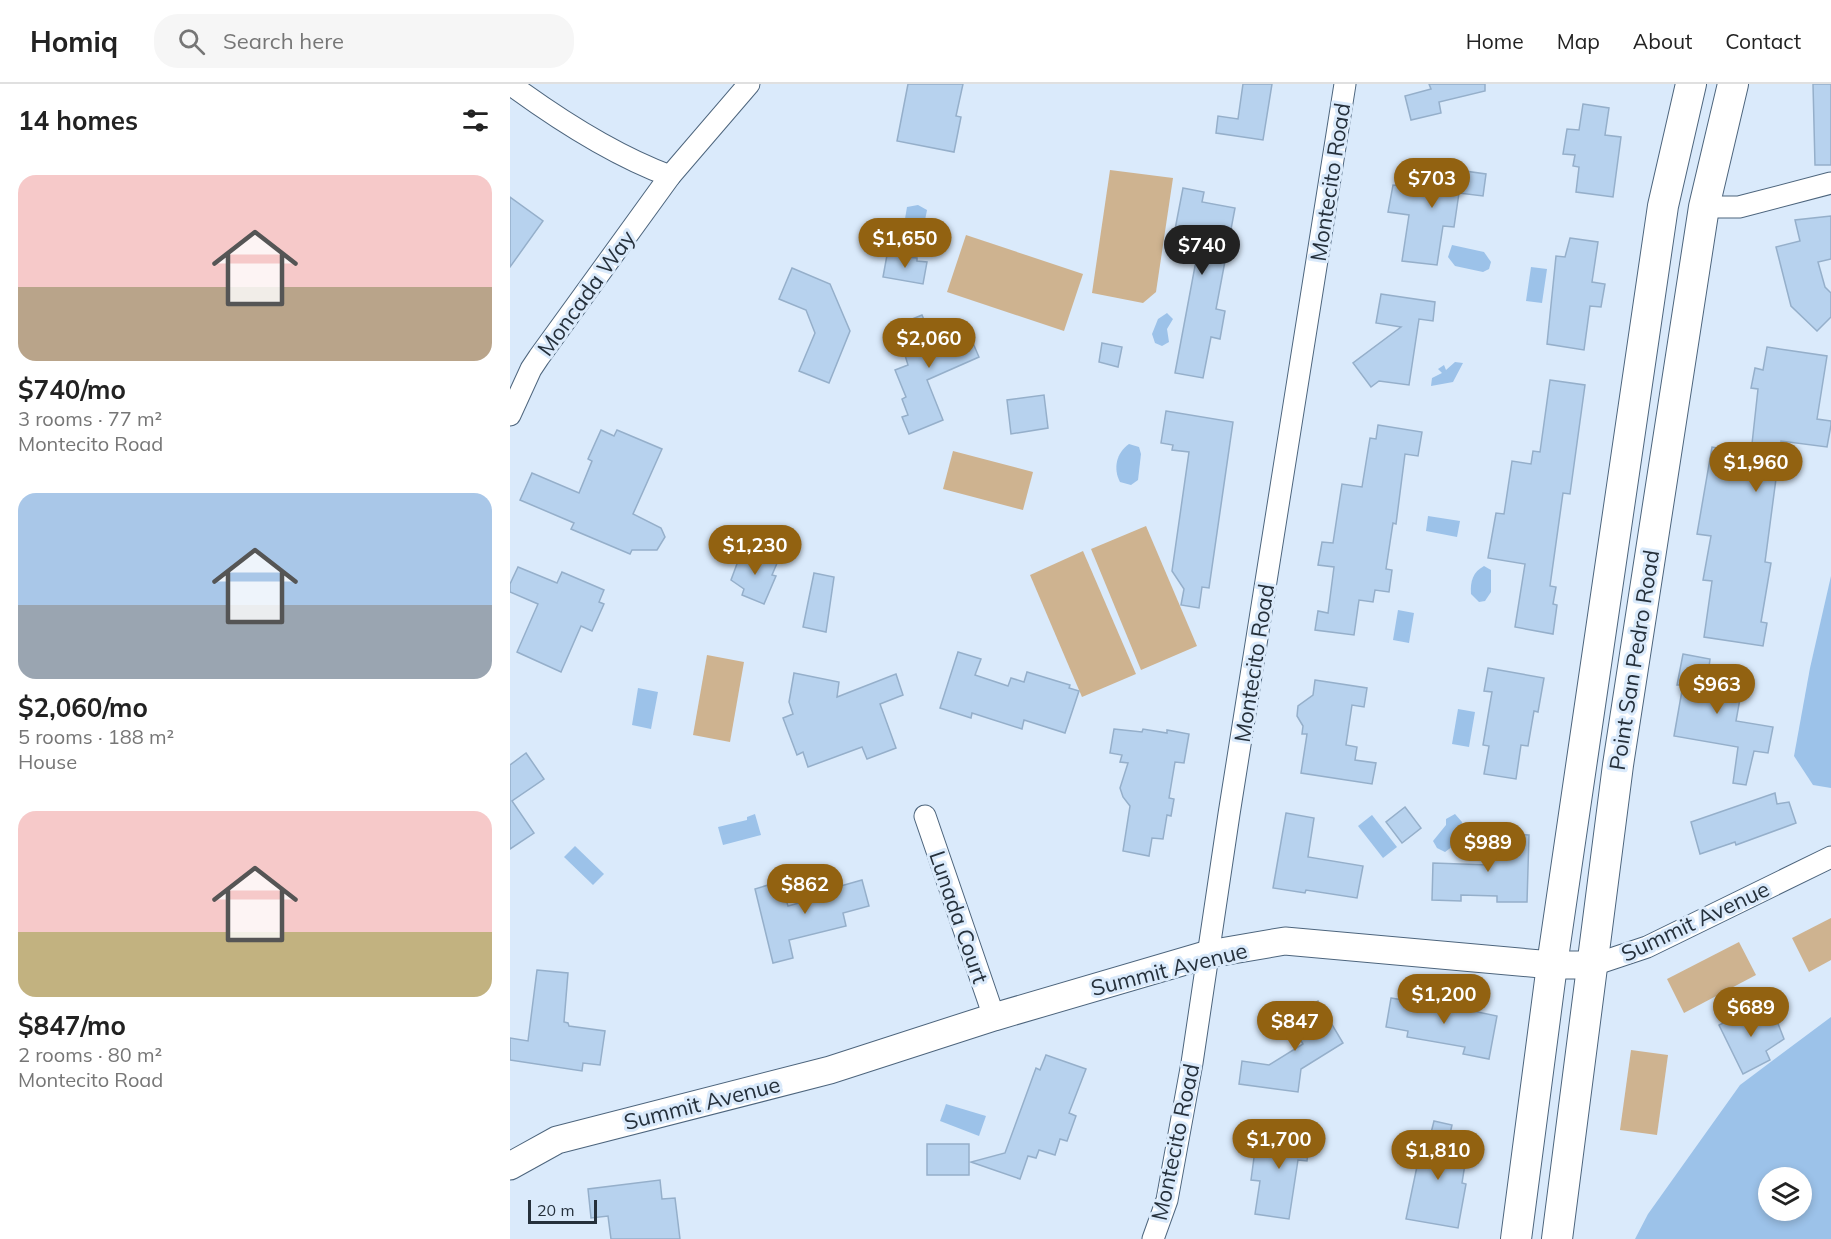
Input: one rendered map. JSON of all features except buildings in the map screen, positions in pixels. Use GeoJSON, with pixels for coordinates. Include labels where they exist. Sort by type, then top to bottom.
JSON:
{"type":"FeatureCollection","features":[{"type":"Feature","properties":{"kind":"main road","name":"Point San Pedro Road"},"geometry":{"type":"LineString","coordinates":[[1516,1239],[1552,964],[1663,206],[1691,84]]}},
{"type":"Feature","properties":{"kind":"main road","name":"Point San Pedro Road"},"geometry":{"type":"LineString","coordinates":[[1557,1239],[1618,765],[1704,207],[1726,86]]}},
{"type":"Feature","properties":{"kind":"street"},"geometry":{"type":"LineString","coordinates":[[510,84],[536,103],[637,164],[670,176]]}},
{"type":"Feature","properties":{"kind":"street","name":"Moncada Way"},"geometry":{"type":"LineString","coordinates":[[510,415],[531,369],[670,176],[749,84]]}},
{"type":"Feature","properties":{"kind":"street","name":"Montecito Road"},"geometry":{"type":"LineString","coordinates":[[1154,1239],[1167,1200],[1209,954],[1345,84]]}},
{"type":"Feature","properties":{"kind":"street"},"geometry":{"type":"LineString","coordinates":[[1704,207],[1739,207],[1831,183]]}},
{"type":"Feature","properties":{"kind":"street","name":"Lunada Court"},"geometry":{"type":"LineString","coordinates":[[925,816],[994,1017]]}},
{"type":"Feature","properties":{"kind":"street","name":"Summit Avenue"},"geometry":{"type":"LineString","coordinates":[[510,1166],[558,1140],[830,1070],[994,1017],[1209,954],[1285,941],[1552,964],[1593,965],[1647,947],[1831,858]]}},
{"type":"Feature","properties":{"kind":"shaded area"},"geometry":{"type":"Polygon","coordinates":[[[1110,170],[1173,178],[1156,292],[1143,303],[1092,293],[1110,170]]]}},
{"type":"Feature","properties":{"kind":"shaded area"},"geometry":{"type":"Polygon","coordinates":[[[966,235],[1083,274],[1064,331],[947,292],[966,235]]]}},
{"type":"Feature","properties":{"kind":"shaded area"},"geometry":{"type":"Polygon","coordinates":[[[953,451],[1033,472],[1023,510],[943,489],[953,451]]]}},
{"type":"Feature","properties":{"kind":"shaded area"},"geometry":{"type":"Polygon","coordinates":[[[1146,526],[1197,646],[1141,670],[1091,549],[1146,526]]]}},
{"type":"Feature","properties":{"kind":"shaded area"},"geometry":{"type":"Polygon","coordinates":[[[1083,551],[1136,674],[1082,697],[1030,575],[1083,551]]]}},
{"type":"Feature","properties":{"kind":"shaded area"},"geometry":{"type":"Polygon","coordinates":[[[707,655],[744,662],[730,742],[693,735],[707,655]]]}},
{"type":"Feature","properties":{"kind":"shaded area"},"geometry":{"type":"Polygon","coordinates":[[[1831,918],[1831,960],[1809,972],[1792,938],[1831,918]]]}},
{"type":"Feature","properties":{"kind":"shaded area"},"geometry":{"type":"Polygon","coordinates":[[[1739,942],[1756,975],[1684,1013],[1667,979],[1739,942]]]}},
{"type":"Feature","properties":{"kind":"shaded area"},"geometry":{"type":"Polygon","coordinates":[[[1631,1050],[1668,1055],[1657,1135],[1620,1130],[1631,1050]]]}},
{"type":"Feature","properties":{"kind":"water"},"geometry":{"type":"Polygon","coordinates":[[[918,205],[927,210],[920,246],[912,249],[901,242],[907,207],[918,205]]]}},
{"type":"Feature","properties":{"kind":"water"},"geometry":{"type":"Polygon","coordinates":[[[1452,245],[1484,252],[1491,262],[1489,269],[1483,272],[1455,266],[1448,257],[1452,245]]]}},
{"type":"Feature","properties":{"kind":"water"},"geometry":{"type":"Polygon","coordinates":[[[1531,267],[1547,269],[1542,303],[1526,301],[1531,267]]]}},
{"type":"Feature","properties":{"kind":"water"},"geometry":{"type":"Polygon","coordinates":[[[1167,313],[1173,319],[1167,329],[1169,342],[1162,346],[1155,343],[1152,334],[1158,319],[1167,313]]]}},
{"type":"Feature","properties":{"kind":"water"},"geometry":{"type":"Polygon","coordinates":[[[1455,362],[1463,363],[1453,382],[1431,386],[1432,378],[1442,373],[1438,369],[1444,365],[1446,370],[1455,362]]]}},
{"type":"Feature","properties":{"kind":"water"},"geometry":{"type":"Polygon","coordinates":[[[1129,444],[1139,447],[1141,454],[1138,480],[1131,485],[1120,482],[1116,467],[1121,452],[1129,444]]]}},
{"type":"Feature","properties":{"kind":"water"},"geometry":{"type":"Polygon","coordinates":[[[1428,516],[1460,521],[1457,537],[1426,531],[1428,516]]]}},
{"type":"Feature","properties":{"kind":"water"},"geometry":{"type":"Polygon","coordinates":[[[1484,566],[1491,570],[1491,592],[1485,601],[1479,602],[1471,594],[1471,585],[1475,574],[1484,566]]]}},
{"type":"Feature","properties":{"kind":"water"},"geometry":{"type":"Polygon","coordinates":[[[1831,576],[1831,788],[1813,785],[1794,756],[1810,668],[1831,576]]]}},
{"type":"Feature","properties":{"kind":"water"},"geometry":{"type":"Polygon","coordinates":[[[1398,610],[1414,613],[1409,643],[1393,640],[1398,610]]]}},
{"type":"Feature","properties":{"kind":"water"},"geometry":{"type":"Polygon","coordinates":[[[638,688],[658,692],[651,729],[632,725],[638,688]]]}},
{"type":"Feature","properties":{"kind":"water"},"geometry":{"type":"Polygon","coordinates":[[[1458,709],[1475,712],[1469,747],[1452,744],[1458,709]]]}},
{"type":"Feature","properties":{"kind":"water"},"geometry":{"type":"Polygon","coordinates":[[[755,814],[761,835],[723,845],[718,827],[747,820],[747,817],[755,814]]]}},
{"type":"Feature","properties":{"kind":"water"},"geometry":{"type":"Polygon","coordinates":[[[1455,814],[1462,822],[1461,829],[1454,834],[1457,843],[1445,852],[1437,848],[1433,841],[1446,825],[1446,819],[1455,814]]]}},
{"type":"Feature","properties":{"kind":"water"},"geometry":{"type":"Polygon","coordinates":[[[1372,815],[1397,847],[1383,858],[1358,826],[1372,815]]]}},
{"type":"Feature","properties":{"kind":"water"},"geometry":{"type":"Polygon","coordinates":[[[575,846],[604,874],[593,885],[564,857],[575,846]]]}},
{"type":"Feature","properties":{"kind":"water"},"geometry":{"type":"Polygon","coordinates":[[[1831,1017],[1831,1239],[1635,1239],[1648,1214],[1740,1085],[1831,1017]]]}},
{"type":"Feature","properties":{"kind":"water"},"geometry":{"type":"Polygon","coordinates":[[[946,1104],[986,1116],[979,1136],[940,1121],[946,1104]]]}}]}
